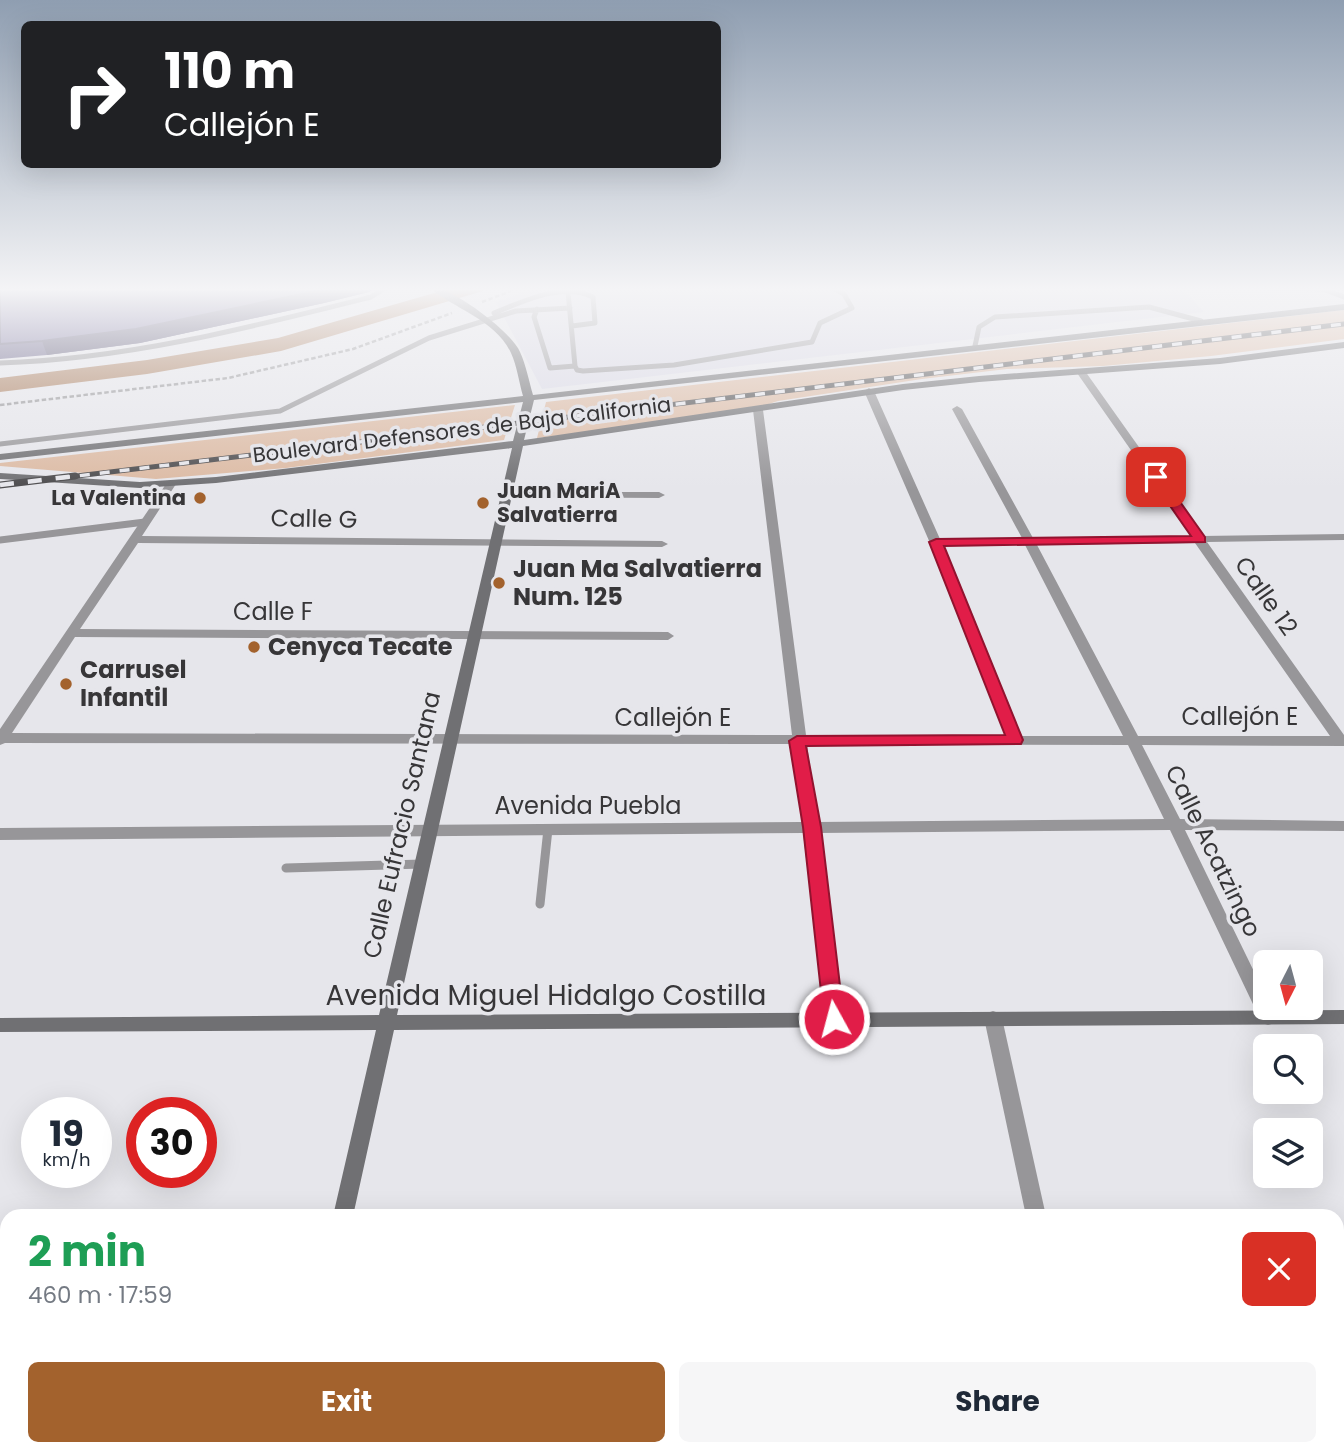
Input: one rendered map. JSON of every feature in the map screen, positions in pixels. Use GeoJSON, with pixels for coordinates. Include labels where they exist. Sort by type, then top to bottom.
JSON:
{"type":"FeatureCollection","features":[{"type":"Feature","properties":{"kind":"main road","name":"Calle Eufracio Santana"},"geometry":{"type":"LineString","coordinates":[[346,1209],[494,542],[519,445],[528,399],[516,355]]}},
{"type":"Feature","properties":{"kind":"main road","name":"Boulevard Defensores de Baja California"},"geometry":{"type":"LineString","coordinates":[[0,457],[900,355]]}},
{"type":"Feature","properties":{"kind":"main road","name":"Boulevard Defensores de Baja California"},"geometry":{"type":"LineString","coordinates":[[0,476],[112,484],[171,484],[278,474],[519,445],[869,391],[979,379],[1082,373],[1273,355]]}},
{"type":"Feature","properties":{"kind":"main road","name":"Avenida Miguel Hidalgo Costilla"},"geometry":{"type":"LineString","coordinates":[[1323,1017],[1344,1017]]}},
{"type":"Feature","properties":{"kind":"main road","name":"Avenida Miguel Hidalgo Costilla"},"geometry":{"type":"LineString","coordinates":[[0,1025],[1253,1018]]}},
{"type":"Feature","properties":{"kind":"street","name":"Calle 12"},"geometry":{"type":"LineString","coordinates":[[1082,373],[1342,741]]}},
{"type":"Feature","properties":{"kind":"street"},"geometry":{"type":"LineString","coordinates":[[869,391],[936,542],[1015,740]]}},
{"type":"Feature","properties":{"kind":"street","name":"Calle Acatzingo"},"geometry":{"type":"LineString","coordinates":[[957,409],[1030,541],[1177,824],[1253,986]]}},
{"type":"Feature","properties":{"kind":"street"},"geometry":{"type":"LineString","coordinates":[[758,410],[797,741],[812,827],[834,1019]]}},
{"type":"Feature","properties":{"kind":"street"},"geometry":{"type":"LineString","coordinates":[[1,739],[171,484]]}},
{"type":"Feature","properties":{"kind":"street"},"geometry":{"type":"LineString","coordinates":[[506,495],[659,495]]}},
{"type":"Feature","properties":{"kind":"street"},"geometry":{"type":"LineString","coordinates":[[936,542],[1344,537]]}},
{"type":"Feature","properties":{"kind":"street","name":"Calle G"},"geometry":{"type":"LineString","coordinates":[[134,539],[662,544]]}},
{"type":"Feature","properties":{"kind":"street","name":"Calle F"},"geometry":{"type":"LineString","coordinates":[[72,633],[668,636]]}},
{"type":"Feature","properties":{"kind":"street","name":"Callejón E"},"geometry":{"type":"LineString","coordinates":[[1,739],[1342,741]]}},
{"type":"Feature","properties":{"kind":"street","name":"Avenida Puebla"},"geometry":{"type":"LineString","coordinates":[[0,834],[1177,824],[1344,826]]}},
{"type":"Feature","properties":{"kind":"street"},"geometry":{"type":"LineString","coordinates":[[993,1018],[1034,1209]]}},
{"type":"Feature","properties":{"kind":"lane"},"geometry":{"type":"LineString","coordinates":[[0,363],[66,362],[117,355]]}},
{"type":"Feature","properties":{"kind":"lane"},"geometry":{"type":"LineString","coordinates":[[0,444],[280,411],[392,355]]}},
{"type":"Feature","properties":{"kind":"lane"},"geometry":{"type":"LineString","coordinates":[[545,355],[548,366],[575,366]]}},
{"type":"Feature","properties":{"kind":"lane"},"geometry":{"type":"LineString","coordinates":[[574,355],[577,370],[583,371],[674,365],[738,355]]}},
{"type":"Feature","properties":{"kind":"lane"},"geometry":{"type":"LineString","coordinates":[[0,540],[145,522]]}},
{"type":"Feature","properties":{"kind":"lane"},"geometry":{"type":"LineString","coordinates":[[540,904],[548,829]]}},
{"type":"Feature","properties":{"kind":"lane"},"geometry":{"type":"LineString","coordinates":[[286,867],[422,864]]}},
{"type":"Feature","properties":{"kind":"path"},"geometry":{"type":"LineString","coordinates":[[0,405],[228,378],[328,355]]}},
{"type":"Feature","properties":{"kind":"shaded area"},"geometry":{"type":"Polygon","coordinates":[[[524,355],[835,355],[542,389],[524,355]]]}},
{"type":"Feature","properties":{"kind":"shaded area"},"geometry":{"type":"Polygon","coordinates":[[[955,355],[1220,355],[1103,366],[1007,369],[922,379],[778,401],[742,413],[537,438],[546,402],[955,355]]]}},
{"type":"Feature","properties":{"kind":"shaded area"},"geometry":{"type":"Polygon","coordinates":[[[515,405],[504,440],[286,468],[156,479],[0,466],[0,463],[515,405]]]}},
{"type":"Feature","properties":{"kind":"waterway"},"geometry":{"type":"LineString","coordinates":[[0,385],[147,367],[217,355]]}},
{"type":"Feature","properties":{"kind":"railway"},"geometry":{"type":"LineString","coordinates":[[60,478],[1086,355]]}},
{"type":"Feature","properties":{"kind":"railway"},"geometry":{"type":"LineString","coordinates":[[0,485],[75,476]]}},
{"type":"Feature","properties":{"kind":"place","name":"La Valentina"},"geometry":{"type":"Point","coordinates":[200,498]}},
{"type":"Feature","properties":{"kind":"place","name":"Juan MariA Salvatierra"},"geometry":{"type":"Point","coordinates":[483,503]}},
{"type":"Feature","properties":{"kind":"place","name":"Juan Ma Salvatierra Num. 125"},"geometry":{"type":"Point","coordinates":[499,583]}},
{"type":"Feature","properties":{"kind":"place","name":"Cenyca Tecate"},"geometry":{"type":"Point","coordinates":[254,647]}},
{"type":"Feature","properties":{"kind":"place","name":"Carrusel Infantil"},"geometry":{"type":"Point","coordinates":[66,684]}},
{"type":"Feature","properties":{"kind":"route"},"geometry":{"type":"LineString","coordinates":[[834,1019],[812,827],[797,741],[1015,740],[936,542],[1200,540],[1156,477]]}}]}
